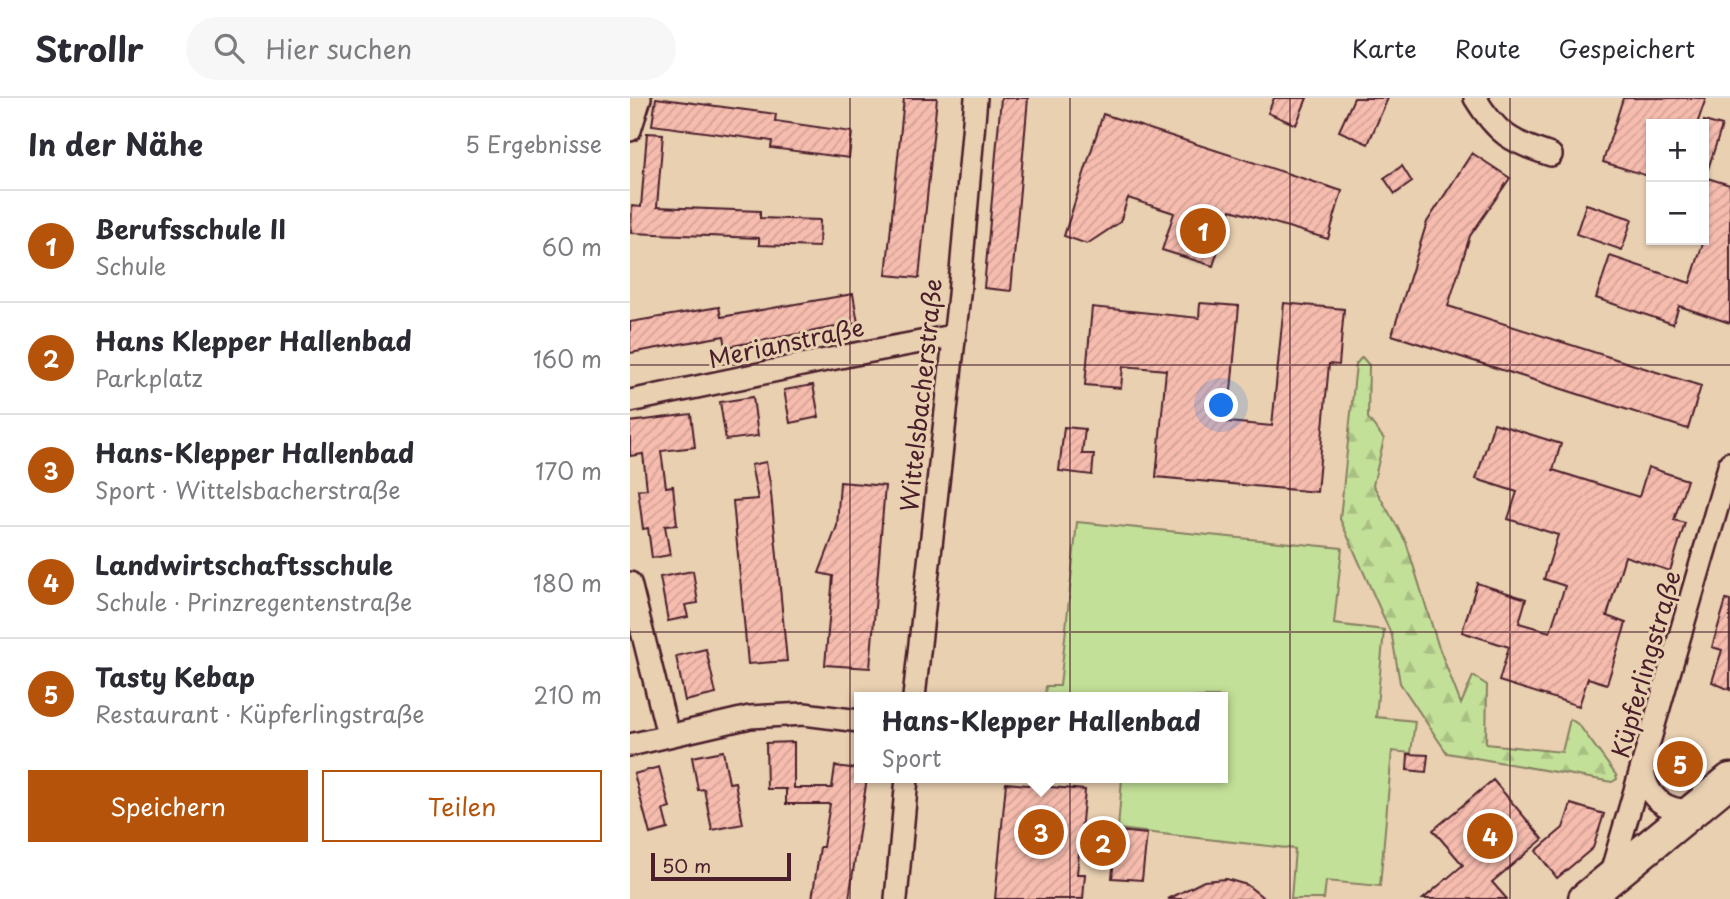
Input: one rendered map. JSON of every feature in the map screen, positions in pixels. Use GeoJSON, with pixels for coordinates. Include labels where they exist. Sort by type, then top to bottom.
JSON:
{"type":"FeatureCollection","features":[{"type":"Feature","properties":{"kind":"main road"},"geometry":{"type":"LineString","coordinates":[[1585,899],[1606,889],[1730,780]]}},
{"type":"Feature","properties":{"kind":"street"},"geometry":{"type":"LineString","coordinates":[[630,130],[640,98]]}},
{"type":"Feature","properties":{"kind":"street","name":"Wittelsbacherstraße"},"geometry":{"type":"LineString","coordinates":[[915,692],[959,295],[976,98]]}},
{"type":"Feature","properties":{"kind":"street"},"geometry":{"type":"LineString","coordinates":[[1475,98],[1490,121],[1513,141],[1551,155]]}},
{"type":"Feature","properties":{"kind":"street","name":"Merianstraße"},"geometry":{"type":"LineString","coordinates":[[630,401],[850,355],[953,337]]}},
{"type":"Feature","properties":{"kind":"street","name":"Küpferlingstraße"},"geometry":{"type":"LineString","coordinates":[[1606,889],[1730,463]]}},
{"type":"Feature","properties":{"kind":"street"},"geometry":{"type":"LineString","coordinates":[[630,583],[668,735]]}},
{"type":"Feature","properties":{"kind":"street"},"geometry":{"type":"LineString","coordinates":[[630,745],[750,718],[804,714],[854,720]]}},
{"type":"Feature","properties":{"kind":"street"},"geometry":{"type":"LineString","coordinates":[[1643,767],[1648,790],[1658,801],[1673,809],[1693,811]]}},
{"type":"Feature","properties":{"kind":"street"},"geometry":{"type":"LineString","coordinates":[[896,899],[907,783]]}},
{"type":"Feature","properties":{"kind":"green space"},"geometry":{"type":"Polygon","coordinates":[[[1362,357],[1369,365],[1368,418],[1384,439],[1373,485],[1406,542],[1438,645],[1461,704],[1473,676],[1487,685],[1486,744],[1562,752],[1570,719],[1579,725],[1616,775],[1617,779],[1612,782],[1447,753],[1400,683],[1392,636],[1340,519],[1356,364],[1362,357]]]}},
{"type":"Feature","properties":{"kind":"green space"},"geometry":{"type":"Polygon","coordinates":[[[1077,522],[1342,548],[1334,624],[1384,630],[1376,717],[1415,721],[1411,753],[1392,751],[1380,886],[1326,881],[1324,899],[1291,899],[1295,849],[1118,829],[1122,783],[1228,783],[1228,692],[1045,692],[1046,686],[1060,686],[1077,522]]]}},
{"type":"Feature","properties":{"kind":"building"},"geometry":{"type":"Polygon","coordinates":[[[656,98],[776,114],[775,121],[852,132],[849,158],[771,148],[772,141],[652,125],[656,98]]]}},
{"type":"Feature","properties":{"kind":"building"},"geometry":{"type":"Polygon","coordinates":[[[904,98],[937,98],[919,278],[886,275],[904,98]]]}},
{"type":"Feature","properties":{"kind":"building"},"geometry":{"type":"Polygon","coordinates":[[[1001,98],[1028,98],[1011,291],[984,288],[1001,98]]]}},
{"type":"Feature","properties":{"kind":"building"},"geometry":{"type":"Polygon","coordinates":[[[1274,98],[1307,98],[1296,125],[1268,113],[1274,98]]]}},
{"type":"Feature","properties":{"kind":"building"},"geometry":{"type":"Polygon","coordinates":[[[1354,98],[1388,98],[1368,144],[1339,131],[1354,98]]]}},
{"type":"Feature","properties":{"kind":"building"},"geometry":{"type":"Polygon","coordinates":[[[1623,98],[1706,98],[1699,119],[1646,119],[1646,175],[1603,162],[1623,98]]]}},
{"type":"Feature","properties":{"kind":"building"},"geometry":{"type":"Polygon","coordinates":[[[1103,114],[1342,191],[1328,239],[1231,210],[1213,266],[1162,250],[1174,213],[1128,198],[1120,222],[1087,244],[1064,236],[1103,114]]]}},
{"type":"Feature","properties":{"kind":"building"},"geometry":{"type":"Polygon","coordinates":[[[1709,122],[1722,126],[1709,166],[1709,122]]]}},
{"type":"Feature","properties":{"kind":"building"},"geometry":{"type":"Polygon","coordinates":[[[647,133],[663,134],[657,207],[760,211],[760,218],[820,220],[819,247],[759,245],[759,238],[631,233],[632,206],[641,207],[647,133]]]}},
{"type":"Feature","properties":{"kind":"building"},"geometry":{"type":"Polygon","coordinates":[[[1472,153],[1510,178],[1470,236],[1448,306],[1701,386],[1688,429],[1392,335],[1427,222],[1472,153]]]}},
{"type":"Feature","properties":{"kind":"building"},"geometry":{"type":"Polygon","coordinates":[[[1402,166],[1412,182],[1395,194],[1384,178],[1402,166]]]}},
{"type":"Feature","properties":{"kind":"building"},"geometry":{"type":"Polygon","coordinates":[[[1709,179],[1730,185],[1730,323],[1679,306],[1673,324],[1596,298],[1610,256],[1690,283],[1702,245],[1709,245],[1709,179]]]}},
{"type":"Feature","properties":{"kind":"building"},"geometry":{"type":"Polygon","coordinates":[[[1586,204],[1632,219],[1622,250],[1576,234],[1586,204]]]}},
{"type":"Feature","properties":{"kind":"building"},"geometry":{"type":"Polygon","coordinates":[[[853,294],[858,323],[726,347],[724,336],[630,353],[630,322],[719,307],[721,317],[853,294]]]}},
{"type":"Feature","properties":{"kind":"building"},"geometry":{"type":"Polygon","coordinates":[[[1200,303],[1239,306],[1228,422],[1272,426],[1284,303],[1344,309],[1339,365],[1329,364],[1317,492],[1156,477],[1166,370],[1123,366],[1121,388],[1085,385],[1092,307],[1199,318],[1200,303]]]}},
{"type":"Feature","properties":{"kind":"building"},"geometry":{"type":"Polygon","coordinates":[[[813,385],[819,417],[790,423],[784,390],[813,385]]]}},
{"type":"Feature","properties":{"kind":"building"},"geometry":{"type":"Polygon","coordinates":[[[753,397],[758,436],[726,440],[720,402],[753,397]]]}},
{"type":"Feature","properties":{"kind":"building"},"geometry":{"type":"Polygon","coordinates":[[[691,414],[695,447],[661,451],[666,487],[673,486],[677,525],[665,526],[670,555],[652,558],[648,528],[643,529],[638,490],[647,489],[643,454],[630,456],[630,422],[691,414]]]}},
{"type":"Feature","properties":{"kind":"building"},"geometry":{"type":"Polygon","coordinates":[[[1494,423],[1561,444],[1553,470],[1639,497],[1648,467],[1687,480],[1674,520],[1685,523],[1670,571],[1625,556],[1607,616],[1626,623],[1607,684],[1588,678],[1579,706],[1499,681],[1509,647],[1462,632],[1477,583],[1526,599],[1519,623],[1550,632],[1565,586],[1544,579],[1558,535],[1508,519],[1517,492],[1476,479],[1494,423]]]}},
{"type":"Feature","properties":{"kind":"building"},"geometry":{"type":"Polygon","coordinates":[[[1064,427],[1085,429],[1082,454],[1094,454],[1092,475],[1059,471],[1064,427]]]}},
{"type":"Feature","properties":{"kind":"building"},"geometry":{"type":"Polygon","coordinates":[[[766,462],[787,661],[748,664],[733,501],[758,499],[751,465],[766,462]]]}},
{"type":"Feature","properties":{"kind":"building"},"geometry":{"type":"Polygon","coordinates":[[[840,482],[885,486],[870,668],[825,665],[833,576],[819,573],[837,526],[840,482]]]}},
{"type":"Feature","properties":{"kind":"building"},"geometry":{"type":"Polygon","coordinates":[[[693,571],[698,603],[685,605],[688,617],[668,621],[660,577],[693,571]]]}},
{"type":"Feature","properties":{"kind":"building"},"geometry":{"type":"Polygon","coordinates":[[[1726,600],[1730,601],[1730,690],[1712,682],[1722,650],[1712,647],[1726,600]]]}},
{"type":"Feature","properties":{"kind":"building"},"geometry":{"type":"Polygon","coordinates":[[[706,649],[716,694],[685,701],[676,656],[706,649]]]}},
{"type":"Feature","properties":{"kind":"building"},"geometry":{"type":"Polygon","coordinates":[[[794,742],[794,788],[832,788],[835,766],[854,768],[854,783],[866,783],[849,899],[812,899],[830,804],[786,804],[786,789],[767,789],[766,743],[794,742]]]}},
{"type":"Feature","properties":{"kind":"building"},"geometry":{"type":"Polygon","coordinates":[[[723,751],[729,783],[735,782],[743,824],[712,830],[704,789],[698,790],[692,757],[723,751]]]}},
{"type":"Feature","properties":{"kind":"building"},"geometry":{"type":"Polygon","coordinates":[[[1408,754],[1428,755],[1426,772],[1407,770],[1408,754]]]}},
{"type":"Feature","properties":{"kind":"building"},"geometry":{"type":"Polygon","coordinates":[[[659,767],[670,808],[663,810],[668,829],[650,834],[634,774],[659,767]]]}},
{"type":"Feature","properties":{"kind":"building"},"geometry":{"type":"Polygon","coordinates":[[[1493,780],[1543,839],[1492,882],[1507,899],[1423,899],[1463,865],[1433,830],[1493,780]]]}},
{"type":"Feature","properties":{"kind":"building"},"geometry":{"type":"Polygon","coordinates":[[[1006,783],[1085,790],[1077,874],[1085,874],[1083,899],[995,899],[1006,783]]]}},
{"type":"Feature","properties":{"kind":"building"},"geometry":{"type":"Polygon","coordinates":[[[1571,804],[1604,814],[1593,848],[1557,878],[1536,851],[1563,828],[1571,804]]]}},
{"type":"Feature","properties":{"kind":"building"},"geometry":{"type":"Polygon","coordinates":[[[1117,831],[1147,834],[1142,880],[1112,878],[1117,831]]]}},
{"type":"Feature","properties":{"kind":"building"},"geometry":{"type":"Polygon","coordinates":[[[1226,879],[1247,885],[1265,899],[1168,899],[1204,881],[1226,879]]]}},
{"type":"Feature","properties":{"kind":"place","name":"Berufsschule II"},"geometry":{"type":"Point","coordinates":[1203,231]}},
{"type":"Feature","properties":{"kind":"place","name":"Tasty Kebap"},"geometry":{"type":"Point","coordinates":[1680,764]}},
{"type":"Feature","properties":{"kind":"place","name":"Hans-Klepper Hallenbad"},"geometry":{"type":"Point","coordinates":[1041,832]}},
{"type":"Feature","properties":{"kind":"place","name":"Landwirtschaftsschule"},"geometry":{"type":"Point","coordinates":[1490,836]}},
{"type":"Feature","properties":{"kind":"place","name":"Hans Klepper Hallenbad"},"geometry":{"type":"Point","coordinates":[1103,843]}}]}
